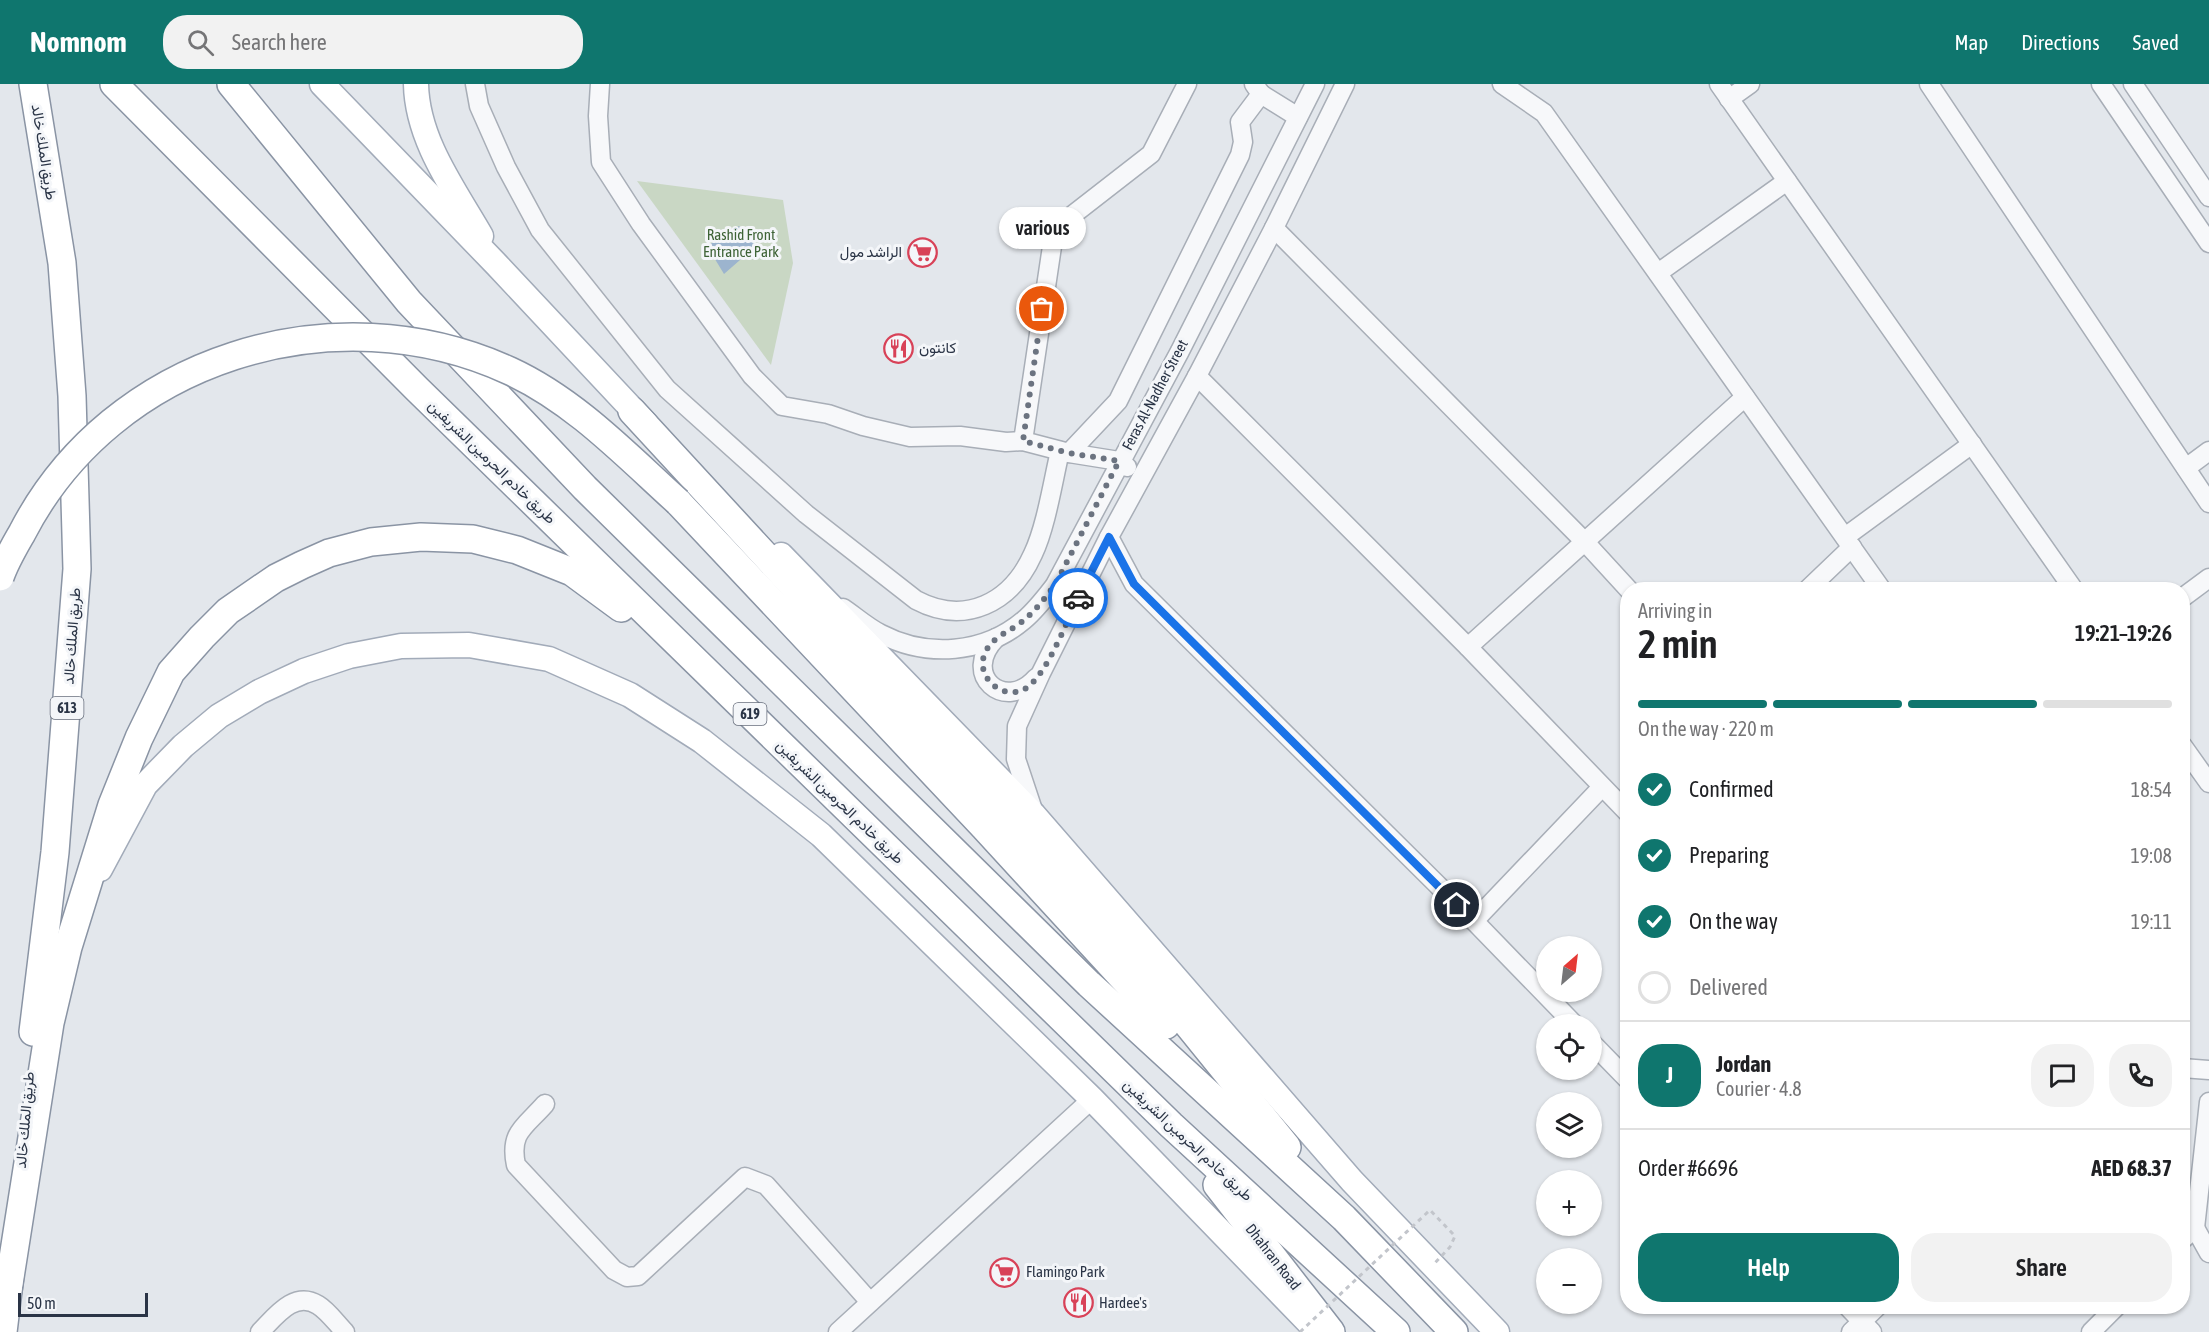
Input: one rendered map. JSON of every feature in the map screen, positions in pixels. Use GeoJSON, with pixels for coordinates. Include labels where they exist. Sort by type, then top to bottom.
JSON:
{"type":"FeatureCollection","features":[{"type":"Feature","properties":{"kind":"highway","name":"طريق الملك خالد"},"geometry":{"type":"LineString","coordinates":[[3,1332],[37,996],[55,852],[77,569],[72,396],[62,263],[33,84]]}},
{"type":"Feature","properties":{"kind":"highway","name":"طريق خادم الحرمين الشريفين"},"geometry":{"type":"LineString","coordinates":[[114,84],[417,389],[1170,1125],[1396,1332]]}},
{"type":"Feature","properties":{"kind":"highway"},"geometry":{"type":"LineString","coordinates":[[231,84],[409,302],[585,488],[1089,984],[1344,1218]]}},
{"type":"Feature","properties":{"kind":"highway"},"geometry":{"type":"LineString","coordinates":[[0,578],[35,508],[61,472],[91,439],[156,391],[193,371],[275,344],[317,338],[370,336],[406,339],[469,355],[512,372],[550,394],[590,422],[678,502],[984,827],[1344,1218],[1454,1332]]}},
{"type":"Feature","properties":{"kind":"highway"},"geometry":{"type":"LineString","coordinates":[[632,411],[1115,934],[1344,1218]]}},
{"type":"Feature","properties":{"kind":"highway"},"geometry":{"type":"LineString","coordinates":[[8,1290],[50,1023],[68,947],[112,805],[139,738],[171,672],[228,611],[276,578],[329,553],[371,542],[421,537],[473,539],[518,550],[572,572],[642,623],[751,715]]}},
{"type":"Feature","properties":{"kind":"highway","name":"Dhahran Road"},"geometry":{"type":"LineString","coordinates":[[1170,1125],[1331,1332]]}},
{"type":"Feature","properties":{"kind":"main road"},"geometry":{"type":"LineString","coordinates":[[322,84],[497,265],[632,411],[816,589],[1034,815],[1352,1181],[1497,1332]]}},
{"type":"Feature","properties":{"kind":"main road"},"geometry":{"type":"LineString","coordinates":[[416,84],[421,121],[432,149],[497,265]]}},
{"type":"Feature","properties":{"kind":"main road"},"geometry":{"type":"LineString","coordinates":[[80,906],[145,785],[183,746],[219,716],[259,692],[304,671],[349,656],[400,646],[469,645],[549,660],[630,695],[702,741],[821,835],[1092,1099],[1318,1332]]}},
{"type":"Feature","properties":{"kind":"street"},"geometry":{"type":"LineString","coordinates":[[475,84],[483,115],[540,230],[667,388],[806,514],[916,600],[930,607],[964,610],[983,607],[1012,586],[1034,554],[1064,452],[1118,401],[1240,155],[1243,142],[1240,122],[1257,89],[1298,117]]}},
{"type":"Feature","properties":{"kind":"street"},"geometry":{"type":"LineString","coordinates":[[600,84],[598,116],[601,162],[641,224],[752,376],[782,406],[828,414],[863,426],[910,437],[960,436],[1006,442],[1023,441],[1064,452],[1119,461],[1140,477]]}},
{"type":"Feature","properties":{"kind":"street"},"geometry":{"type":"LineString","coordinates":[[1023,441],[1054,233],[1061,224],[1151,154],[1187,84]]}},
{"type":"Feature","properties":{"kind":"street","name":"Feras Al-Nadher Street"},"geometry":{"type":"LineString","coordinates":[[816,589],[880,634],[924,649],[948,650],[974,647],[996,638],[1025,620],[1041,604],[1055,585],[1119,461],[1180,351],[1315,84]]}},
{"type":"Feature","properties":{"kind":"street","name":"Feras Al-Nadher Street"},"geometry":{"type":"LineString","coordinates":[[1034,815],[1016,759],[1017,726],[1109,537],[1197,376],[1345,84]]}},
{"type":"Feature","properties":{"kind":"street"},"geometry":{"type":"LineString","coordinates":[[1502,84],[1544,113],[1876,582]]}},
{"type":"Feature","properties":{"kind":"street"},"geometry":{"type":"LineString","coordinates":[[1719,84],[2068,582]]}},
{"type":"Feature","properties":{"kind":"street"},"geometry":{"type":"LineString","coordinates":[[1729,99],[1750,84]]}},
{"type":"Feature","properties":{"kind":"street"},"geometry":{"type":"LineString","coordinates":[[1929,84],[2209,503]]}},
{"type":"Feature","properties":{"kind":"street"},"geometry":{"type":"LineString","coordinates":[[2101,84],[2209,243]]}},
{"type":"Feature","properties":{"kind":"street"},"geometry":{"type":"LineString","coordinates":[[2133,84],[2209,197]]}},
{"type":"Feature","properties":{"kind":"street"},"geometry":{"type":"LineString","coordinates":[[1658,273],[1787,181]]}},
{"type":"Feature","properties":{"kind":"street"},"geometry":{"type":"LineString","coordinates":[[1274,228],[1585,542],[1622,582]]}},
{"type":"Feature","properties":{"kind":"street"},"geometry":{"type":"LineString","coordinates":[[1197,376],[1468,647],[1620,805]]}},
{"type":"Feature","properties":{"kind":"street"},"geometry":{"type":"LineString","coordinates":[[1468,647],[1745,397]]}},
{"type":"Feature","properties":{"kind":"street"},"geometry":{"type":"LineString","coordinates":[[1814,582],[1848,542],[1972,444]]}},
{"type":"Feature","properties":{"kind":"street"},"geometry":{"type":"LineString","coordinates":[[2186,468],[2209,451]]}},
{"type":"Feature","properties":{"kind":"street"},"geometry":{"type":"LineString","coordinates":[[1109,537],[1134,584],[1474,921],[1564,1014]]}},
{"type":"Feature","properties":{"kind":"street"},"geometry":{"type":"LineString","coordinates":[[2190,592],[2209,578]]}},
{"type":"Feature","properties":{"kind":"street"},"geometry":{"type":"LineString","coordinates":[[996,638],[988,647],[981,666],[986,678],[993,686],[1013,693],[1023,690],[1041,673]]}},
{"type":"Feature","properties":{"kind":"street"},"geometry":{"type":"LineString","coordinates":[[2190,756],[2209,783]]}},
{"type":"Feature","properties":{"kind":"street"},"geometry":{"type":"LineString","coordinates":[[1474,921],[1602,787]]}},
{"type":"Feature","properties":{"kind":"street"},"geometry":{"type":"LineString","coordinates":[[1602,1053],[1620,1072]]}},
{"type":"Feature","properties":{"kind":"street"},"geometry":{"type":"LineString","coordinates":[[2190,1069],[2209,1070]]}},
{"type":"Feature","properties":{"kind":"street"},"geometry":{"type":"LineString","coordinates":[[838,1332],[1092,1099]]}},
{"type":"Feature","properties":{"kind":"street"},"geometry":{"type":"LineString","coordinates":[[2190,1227],[2209,1102]]}},
{"type":"Feature","properties":{"kind":"street"},"geometry":{"type":"LineString","coordinates":[[545,1104],[516,1136],[513,1151],[516,1165],[614,1270],[627,1277],[638,1276],[745,1177],[766,1185],[870,1302]]}},
{"type":"Feature","properties":{"kind":"street"},"geometry":{"type":"LineString","coordinates":[[2190,1235],[2209,1253]]}},
{"type":"Feature","properties":{"kind":"street"},"geometry":{"type":"LineString","coordinates":[[260,1332],[285,1306],[301,1300],[318,1304],[345,1332]]}},
{"type":"Feature","properties":{"kind":"street"},"geometry":{"type":"LineString","coordinates":[[1853,1314],[1862,1328],[1872,1314]]}},
{"type":"Feature","properties":{"kind":"street"},"geometry":{"type":"LineString","coordinates":[[2091,1332],[2109,1314]]}},
{"type":"Feature","properties":{"kind":"path"},"geometry":{"type":"LineString","coordinates":[[1300,1332],[1430,1210],[1455,1236],[1450,1247],[1433,1265]]}},
{"type":"Feature","properties":{"kind":"green space","name":"Rashid Front Entrance Park"},"geometry":{"type":"Polygon","coordinates":[[[637,181],[783,200],[793,263],[771,365],[637,181]]]}},
{"type":"Feature","properties":{"kind":"water"},"geometry":{"type":"Polygon","coordinates":[[[739,226],[756,246],[724,274],[707,246],[739,226]]]}},
{"type":"Feature","properties":{"kind":"way so far"},"geometry":{"type":"LineString","coordinates":[[1042,309],[1023,441],[1069,453],[1119,461],[1055,585],[1025,620],[996,638],[988,647],[981,666],[986,678],[993,686],[1013,693],[1030,685],[1041,673],[1078,598]]}},
{"type":"Feature","properties":{"kind":"place","name":"الراشد مول"},"geometry":{"type":"Point","coordinates":[923,252]}},
{"type":"Feature","properties":{"kind":"place","name":"various"},"geometry":{"type":"Point","coordinates":[1042,309]}},
{"type":"Feature","properties":{"kind":"place","name":"كانتون"},"geometry":{"type":"Point","coordinates":[898,348]}},
{"type":"Feature","properties":{"kind":"place","name":"Flamingo Park"},"geometry":{"type":"Point","coordinates":[1005,1272]}},
{"type":"Feature","properties":{"kind":"place","name":"Hardee's"},"geometry":{"type":"Point","coordinates":[1078,1303]}},
{"type":"Feature","properties":{"kind":"route"},"geometry":{"type":"LineString","coordinates":[[1078,598],[1109,537],[1134,584],[1457,905]]}}]}
